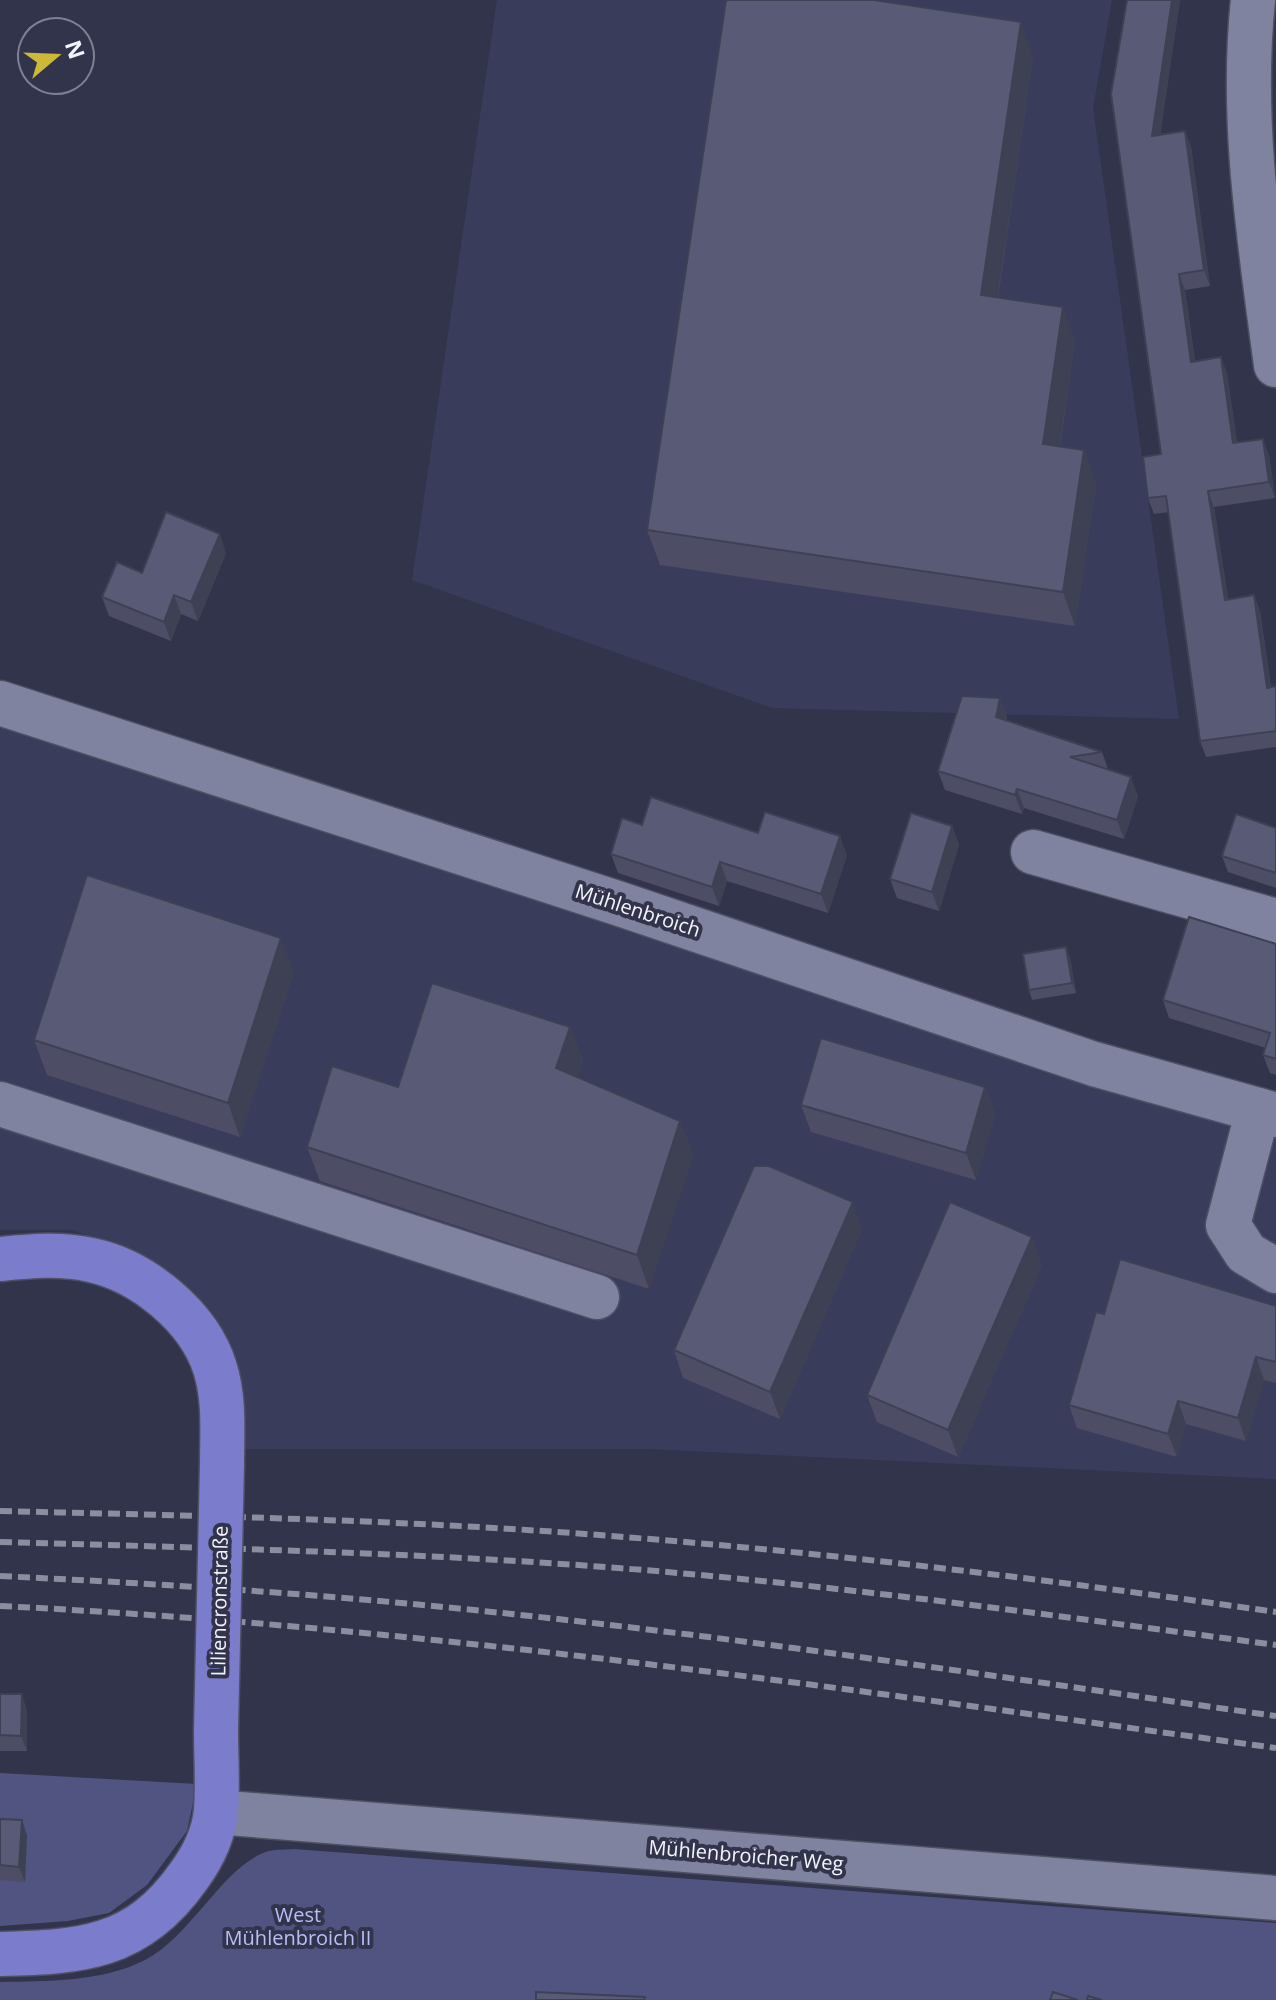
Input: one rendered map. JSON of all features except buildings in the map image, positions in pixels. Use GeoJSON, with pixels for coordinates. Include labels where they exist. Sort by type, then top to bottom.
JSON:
{"type":"FeatureCollection","features":[{"type":"Feature","properties":{"kind":"main road","name":"Liliencronstraße"},"geometry":{"type":"LineString","coordinates":[[0,1259],[64,1256],[93,1260],[125,1272],[176,1308],[199,1335],[215,1369],[223,1402],[216,1812],[197,1864],[173,1899],[147,1922],[95,1947],[69,1952],[0,1954]]}},
{"type":"Feature","properties":{"kind":"street"},"geometry":{"type":"LineString","coordinates":[[1253,0],[1248,47],[1252,186],[1276,365]]}},
{"type":"Feature","properties":{"kind":"street","name":"Mühlenbroich"},"geometry":{"type":"LineString","coordinates":[[0,703],[617,903],[1094,1064],[1267,1112]]}},
{"type":"Feature","properties":{"kind":"street"},"geometry":{"type":"LineString","coordinates":[[1033,852],[1276,921]]}},
{"type":"Feature","properties":{"kind":"street"},"geometry":{"type":"LineString","coordinates":[[0,1104],[597,1297]]}},
{"type":"Feature","properties":{"kind":"street"},"geometry":{"type":"LineString","coordinates":[[1267,1112],[1228,1225],[1246,1253],[1276,1271]]}},
{"type":"Feature","properties":{"kind":"street","name":"Mühlenbroicher Weg"},"geometry":{"type":"LineString","coordinates":[[216,1812],[1276,1898]]}},
{"type":"Feature","properties":{"kind":"shaded area"},"geometry":{"type":"Polygon","coordinates":[[[497,0],[1112,0],[1093,108],[1179,719],[772,708],[412,580],[497,0]]]}},
{"type":"Feature","properties":{"kind":"shaded area"},"geometry":{"type":"Polygon","coordinates":[[[0,726],[1276,1129],[1276,1479],[647,1449],[241,1449],[241,1388],[230,1344],[195,1295],[146,1258],[73,1230],[0,1230],[0,726]]]}},
{"type":"Feature","properties":{"kind":"green space"},"geometry":{"type":"Polygon","coordinates":[[[0,1773],[197,1784],[187,1831],[147,1885],[109,1913],[68,1921],[0,1926],[0,1773]]]}},
{"type":"Feature","properties":{"kind":"green space","name":"West Mühlenbroich II"},"geometry":{"type":"Polygon","coordinates":[[[294,1849],[1276,1923],[1276,2000],[0,2000],[0,1982],[93,1976],[111,1973],[145,1960],[178,1935],[222,1885],[253,1858],[269,1851],[294,1849]]]}},
{"type":"Feature","properties":{"kind":"railway"},"geometry":{"type":"LineString","coordinates":[[0,1511],[390,1523],[624,1537],[950,1569],[1276,1612]]}},
{"type":"Feature","properties":{"kind":"railway"},"geometry":{"type":"LineString","coordinates":[[0,1542],[386,1554],[618,1568],[865,1592],[1276,1645]]}},
{"type":"Feature","properties":{"kind":"railway"},"geometry":{"type":"LineString","coordinates":[[0,1576],[251,1591],[502,1613],[793,1648],[1276,1716]]}},
{"type":"Feature","properties":{"kind":"railway"},"geometry":{"type":"LineString","coordinates":[[0,1606],[160,1616],[480,1645],[799,1683],[1276,1748]]}}]}
